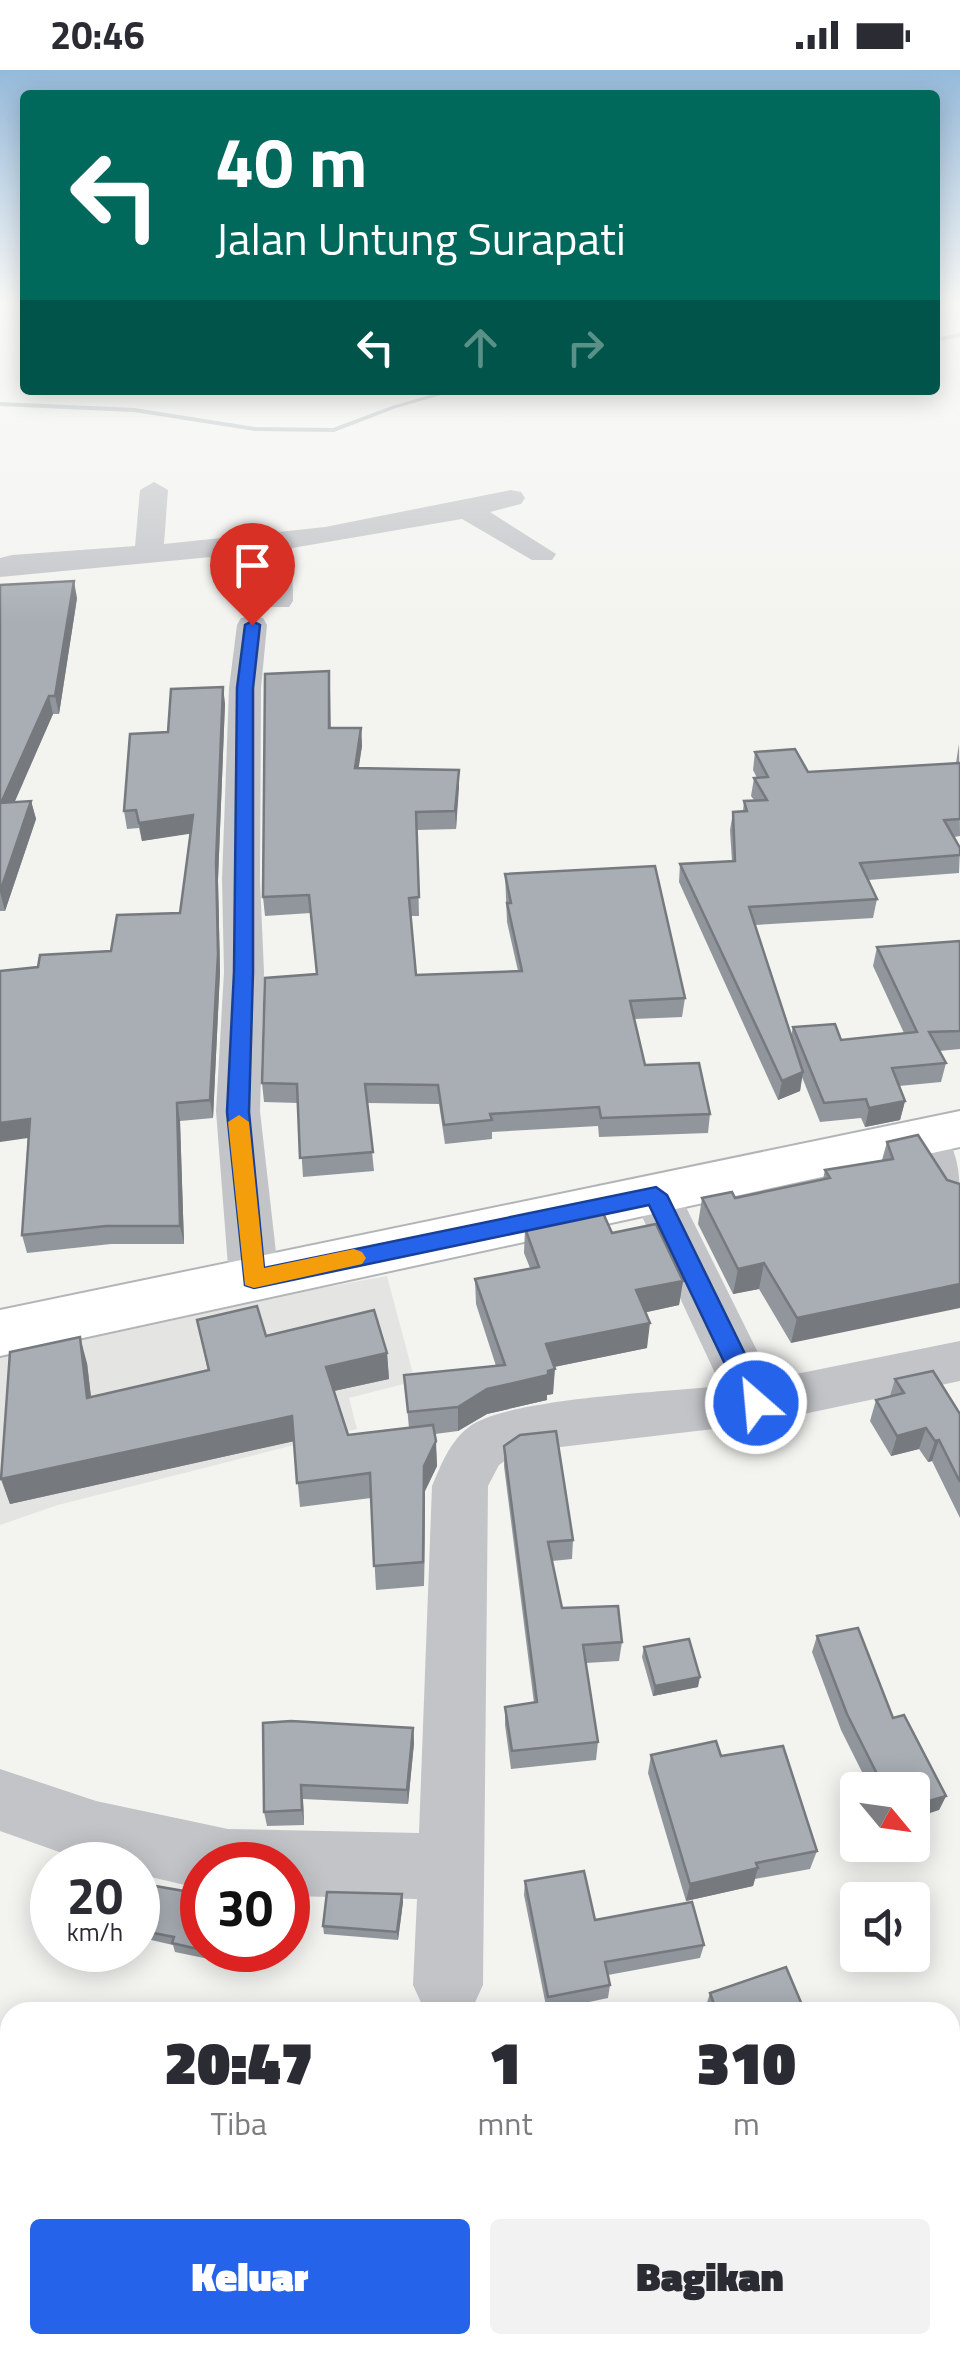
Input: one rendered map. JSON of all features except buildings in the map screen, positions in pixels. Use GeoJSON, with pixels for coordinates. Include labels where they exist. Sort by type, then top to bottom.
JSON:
{"type":"FeatureCollection","features":[{"type":"Feature","properties":{"kind":"highway"},"geometry":{"type":"LineString","coordinates":[[0,1333],[942,1134]]}},
{"type":"Feature","properties":{"kind":"street"},"geometry":{"type":"LineString","coordinates":[[149,553],[154,490]]}},
{"type":"Feature","properties":{"kind":"street"},"geometry":{"type":"LineString","coordinates":[[0,568],[354,534],[511,498]]}},
{"type":"Feature","properties":{"kind":"street"},"geometry":{"type":"LineString","coordinates":[[467,510],[542,554]]}},
{"type":"Feature","properties":{"kind":"street"},"geometry":{"type":"LineString","coordinates":[[254,1279],[238,1112],[244,972],[245,688],[278,544]]}},
{"type":"Feature","properties":{"kind":"street"},"geometry":{"type":"LineString","coordinates":[[942,1134],[960,1192]]}},
{"type":"Feature","properties":{"kind":"street"},"geometry":{"type":"LineString","coordinates":[[656,1195],[756,1403]]}},
{"type":"Feature","properties":{"kind":"street"},"geometry":{"type":"LineString","coordinates":[[448,1985],[460,1486],[469,1462],[493,1436],[516,1430],[756,1403],[960,1361]]}},
{"type":"Feature","properties":{"kind":"street"},"geometry":{"type":"LineString","coordinates":[[0,1800],[96,1833],[228,1862],[453,1867]]}},
{"type":"Feature","properties":{"kind":"shaded area"},"geometry":{"type":"Polygon","coordinates":[[[387,1276],[415,1381],[349,1398],[357,1429],[58,1505],[0,1525],[0,1347],[387,1276]]]}},
{"type":"Feature","properties":{"kind":"waterway"},"geometry":{"type":"LineString","coordinates":[[125,410],[255,429],[334,430],[387,410]]}},
{"type":"Feature","properties":{"kind":"slow traffic"},"geometry":{"type":"LineString","coordinates":[[239,1122],[243,1196],[254,1279],[354,1258]]}},
{"type":"Feature","properties":{"kind":"route"},"geometry":{"type":"LineString","coordinates":[[252,625],[245,688],[241,880],[244,972],[238,1112],[243,1196],[254,1279],[656,1195],[756,1403]]}}]}
